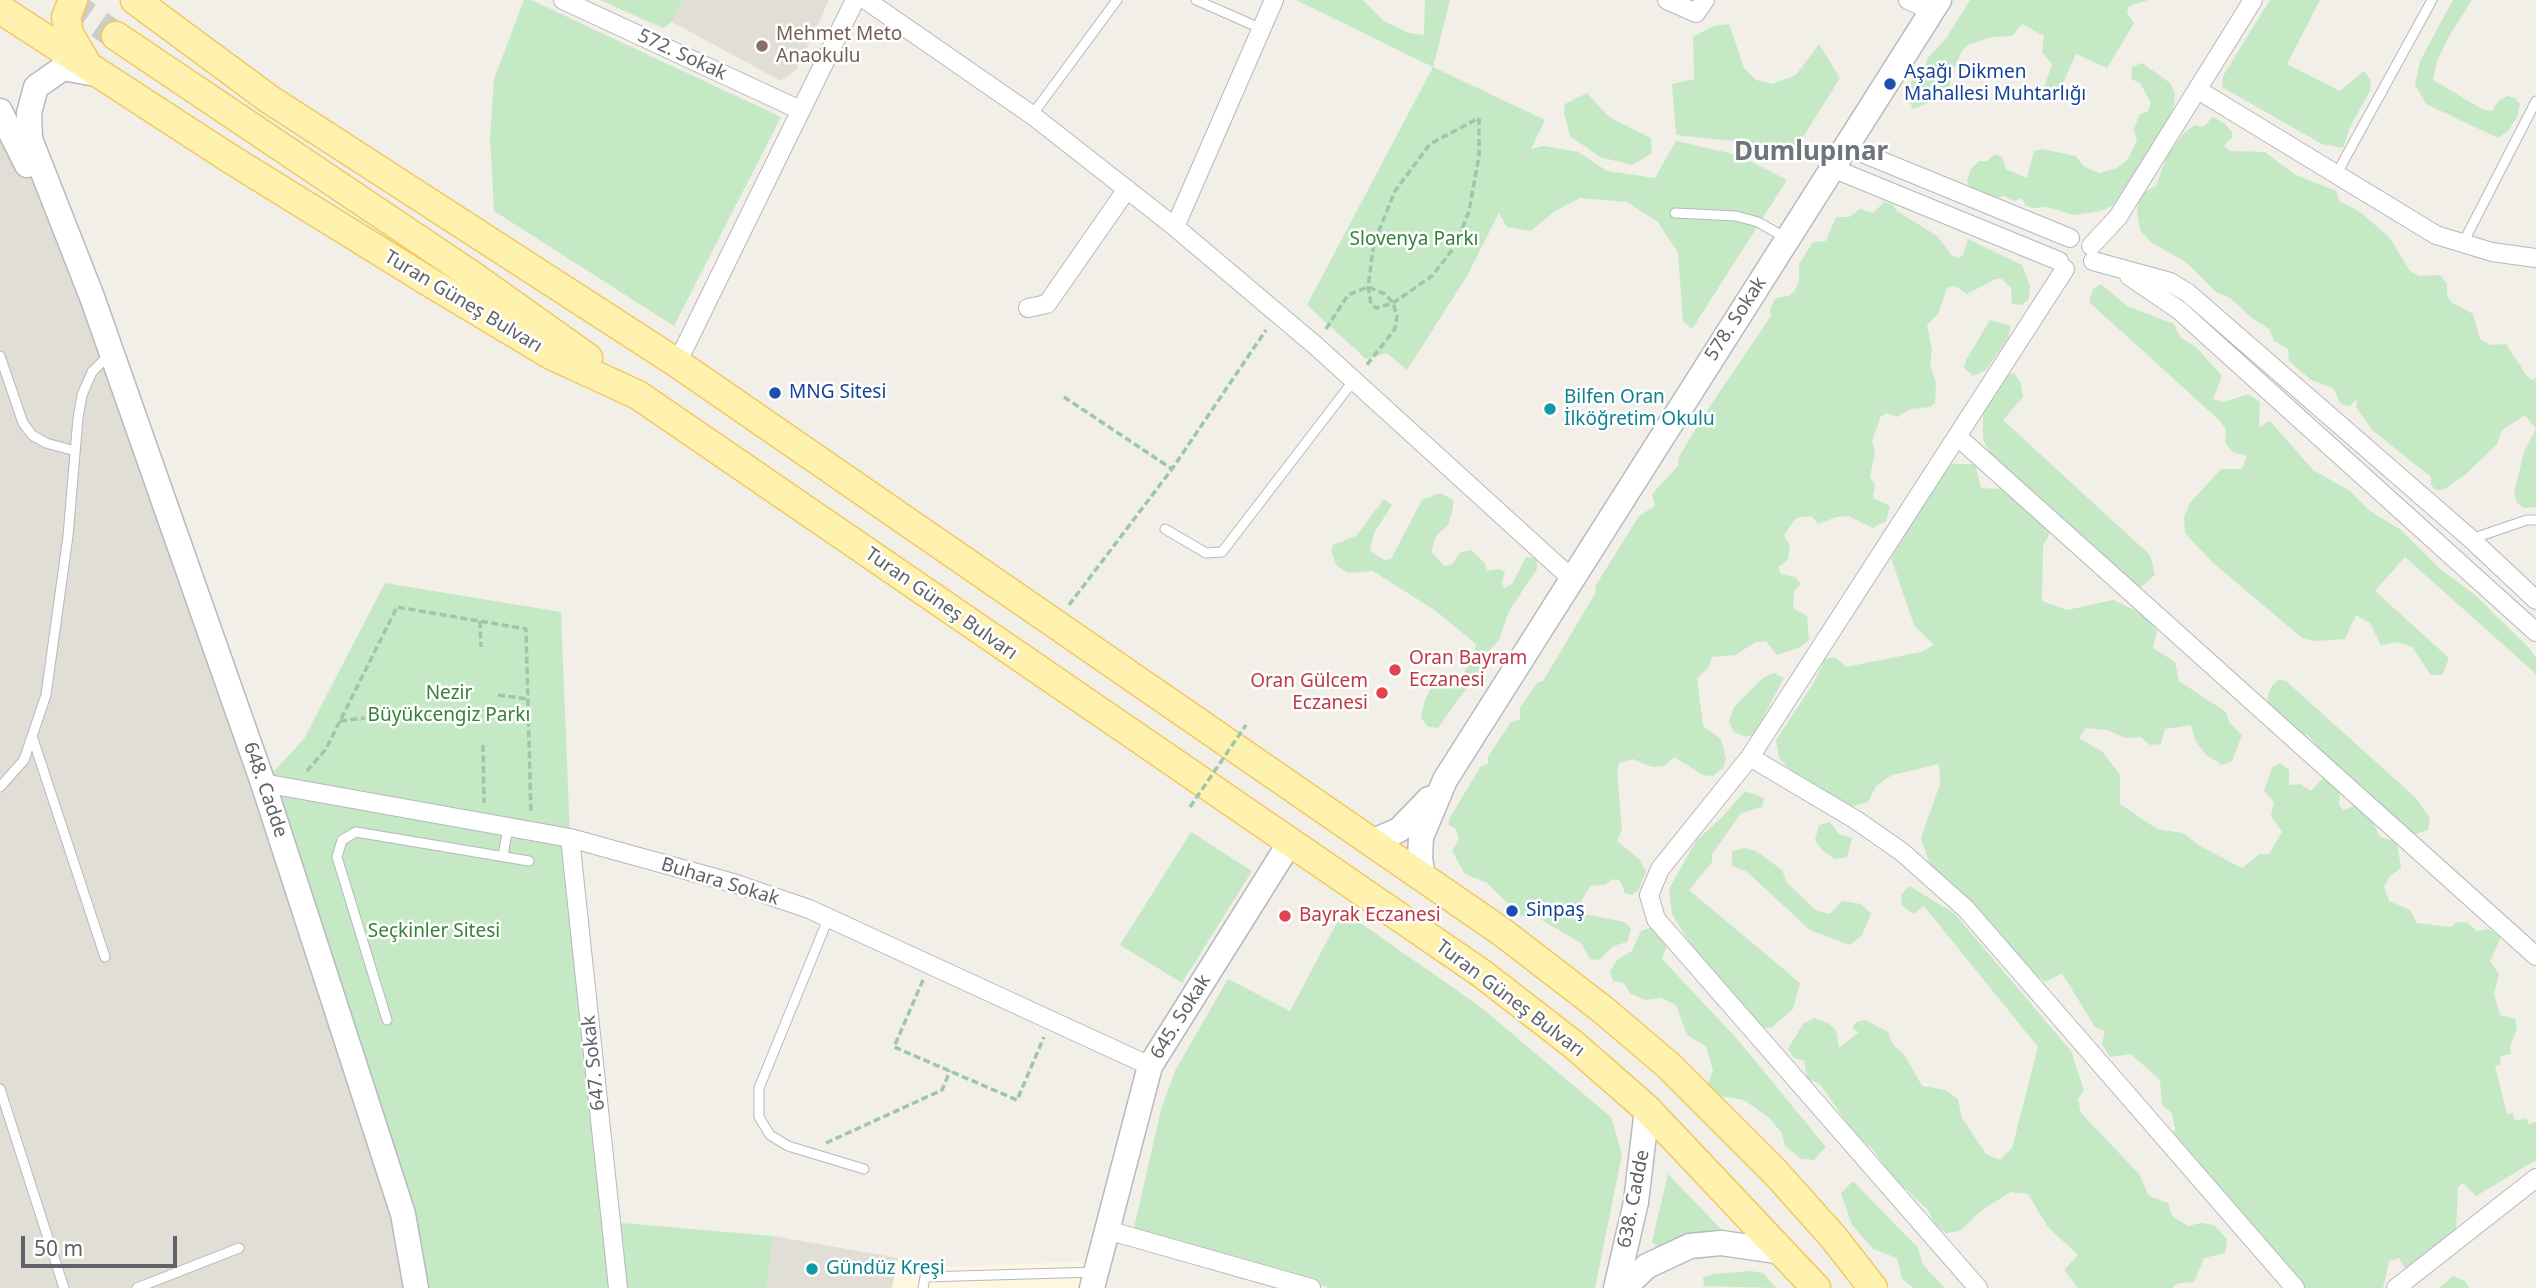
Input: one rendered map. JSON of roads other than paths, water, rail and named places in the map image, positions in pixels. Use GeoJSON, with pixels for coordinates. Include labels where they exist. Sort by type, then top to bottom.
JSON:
{"type":"FeatureCollection","features":[{"type":"Feature","properties":{"kind":"main road"},"geometry":{"type":"LineString","coordinates":[[73,0],[66,17],[69,34],[86,62]]}},
{"type":"Feature","properties":{"kind":"main road"},"geometry":{"type":"LineString","coordinates":[[135,0],[269,99],[677,363],[1525,949],[1668,1065],[1776,1173],[1834,1238],[1872,1288]]}},
{"type":"Feature","properties":{"kind":"main road","name":"Turan Güneş Bulvarı"},"geometry":{"type":"LineString","coordinates":[[0,9],[86,62],[229,158],[431,283],[551,355],[638,395],[1481,973],[1574,1045],[1647,1109],[1816,1288]]}},
{"type":"Feature","properties":{"kind":"main road"},"geometry":{"type":"LineString","coordinates":[[116,36],[467,272],[638,395]]}},
{"type":"Feature","properties":{"kind":"street","name":"572. Sokak"},"geometry":{"type":"LineString","coordinates":[[563,0],[800,110]]}},
{"type":"Feature","properties":{"kind":"street"},"geometry":{"type":"LineString","coordinates":[[677,363],[855,0]]}},
{"type":"Feature","properties":{"kind":"street"},"geometry":{"type":"LineString","coordinates":[[866,0],[1032,115],[1175,227],[1316,346],[1571,578]]}},
{"type":"Feature","properties":{"kind":"street"},"geometry":{"type":"LineString","coordinates":[[1175,227],[1274,0]]}},
{"type":"Feature","properties":{"kind":"street"},"geometry":{"type":"LineString","coordinates":[[1667,0],[1696,13],[1705,0]]}},
{"type":"Feature","properties":{"kind":"street"},"geometry":{"type":"LineString","coordinates":[[1908,0],[1935,5]]}},
{"type":"Feature","properties":{"kind":"street"},"geometry":{"type":"LineString","coordinates":[[1832,168],[2081,272],[2253,0]]}},
{"type":"Feature","properties":{"kind":"street","name":"578. Sokak"},"geometry":{"type":"LineString","coordinates":[[1445,780],[1935,5]]}},
{"type":"Feature","properties":{"kind":"street"},"geometry":{"type":"LineString","coordinates":[[92,298],[30,139],[29,113],[36,87],[63,68],[82,69],[112,80]]}},
{"type":"Feature","properties":{"kind":"street"},"geometry":{"type":"LineString","coordinates":[[2198,90],[2436,235],[2462,245],[2536,258]]}},
{"type":"Feature","properties":{"kind":"street"},"geometry":{"type":"LineString","coordinates":[[0,111],[92,298]]}},
{"type":"Feature","properties":{"kind":"street"},"geometry":{"type":"LineString","coordinates":[[1845,146],[2070,238],[2082,238],[2092,253],[2179,310],[2536,632]]}},
{"type":"Feature","properties":{"kind":"street"},"geometry":{"type":"LineString","coordinates":[[1028,308],[1047,304],[1127,189]]}},
{"type":"Feature","properties":{"kind":"street"},"geometry":{"type":"LineString","coordinates":[[1978,1288],[1656,919],[1651,908],[1652,883],[1660,869],[1749,757],[1958,437],[2062,265],[2059,250],[2070,238]]}},
{"type":"Feature","properties":{"kind":"street"},"geometry":{"type":"LineString","coordinates":[[2120,270],[2170,282],[2188,293],[2472,539],[2536,600]]}},
{"type":"Feature","properties":{"kind":"street","name":"648. Cadde"},"geometry":{"type":"LineString","coordinates":[[92,298],[263,783],[403,1214],[416,1288]]}},
{"type":"Feature","properties":{"kind":"street"},"geometry":{"type":"LineString","coordinates":[[1958,437],[2536,956]]}},
{"type":"Feature","properties":{"kind":"street"},"geometry":{"type":"LineString","coordinates":[[1749,757],[1856,820],[1902,852],[1965,909],[2295,1288]]}},
{"type":"Feature","properties":{"kind":"street"},"geometry":{"type":"LineString","coordinates":[[1371,842],[1399,831],[1445,780]]}},
{"type":"Feature","properties":{"kind":"street"},"geometry":{"type":"LineString","coordinates":[[1423,878],[1420,858],[1422,837],[1445,780]]}},
{"type":"Feature","properties":{"kind":"street","name":"Buhara Sokak"},"geometry":{"type":"LineString","coordinates":[[263,783],[570,838],[733,883],[828,919],[1150,1066]]}},
{"type":"Feature","properties":{"kind":"street","name":"647. Sokak"},"geometry":{"type":"LineString","coordinates":[[570,838],[618,1288]]}},
{"type":"Feature","properties":{"kind":"street","name":"645. Sokak"},"geometry":{"type":"LineString","coordinates":[[1094,1280],[1150,1066],[1290,844]]}},
{"type":"Feature","properties":{"kind":"street","name":"638. Cadde"},"geometry":{"type":"LineString","coordinates":[[1616,1288],[1636,1202],[1647,1109]]}},
{"type":"Feature","properties":{"kind":"street"},"geometry":{"type":"LineString","coordinates":[[2396,1288],[2536,1178]]}},
{"type":"Feature","properties":{"kind":"street"},"geometry":{"type":"LineString","coordinates":[[1107,1230],[1311,1288]]}},
{"type":"Feature","properties":{"kind":"street","name":"638. Cadde"},"geometry":{"type":"LineString","coordinates":[[1624,1288],[1647,1266],[1690,1246],[1721,1242],[1784,1252]]}},
{"type":"Feature","properties":{"kind":"lane"},"geometry":{"type":"LineString","coordinates":[[1032,115],[1118,0]]}},
{"type":"Feature","properties":{"kind":"lane"},"geometry":{"type":"LineString","coordinates":[[1196,0],[1262,29]]}},
{"type":"Feature","properties":{"kind":"lane"},"geometry":{"type":"LineString","coordinates":[[2337,173],[2432,0]]}},
{"type":"Feature","properties":{"kind":"lane"},"geometry":{"type":"LineString","coordinates":[[2462,245],[2536,101]]}},
{"type":"Feature","properties":{"kind":"lane"},"geometry":{"type":"LineString","coordinates":[[1675,213],[1736,216],[1758,222],[1788,239]]}},
{"type":"Feature","properties":{"kind":"lane"},"geometry":{"type":"LineString","coordinates":[[0,787],[24,760],[46,695],[55,642],[82,395],[92,372],[112,353]]}},
{"type":"Feature","properties":{"kind":"lane"},"geometry":{"type":"LineString","coordinates":[[0,356],[23,423],[33,435],[46,443],[75,451]]}},
{"type":"Feature","properties":{"kind":"lane"},"geometry":{"type":"LineString","coordinates":[[1165,528],[1206,553],[1222,552],[1354,380]]}},
{"type":"Feature","properties":{"kind":"lane"},"geometry":{"type":"LineString","coordinates":[[2472,539],[2527,520],[2536,520]]}},
{"type":"Feature","properties":{"kind":"lane"},"geometry":{"type":"LineString","coordinates":[[33,739],[105,957]]}},
{"type":"Feature","properties":{"kind":"lane"},"geometry":{"type":"LineString","coordinates":[[503,856],[508,827]]}},
{"type":"Feature","properties":{"kind":"lane"},"geometry":{"type":"LineString","coordinates":[[387,1020],[337,857],[342,840],[356,832],[529,861]]}},
{"type":"Feature","properties":{"kind":"lane"},"geometry":{"type":"LineString","coordinates":[[828,919],[759,1088],[758,1117],[770,1135],[788,1146],[864,1169]]}},
{"type":"Feature","properties":{"kind":"lane"},"geometry":{"type":"LineString","coordinates":[[0,1089],[64,1288]]}},
{"type":"Feature","properties":{"kind":"lane"},"geometry":{"type":"LineString","coordinates":[[137,1288],[239,1248]]}},
{"type":"Feature","properties":{"kind":"lane"},"geometry":{"type":"LineString","coordinates":[[923,1288],[925,1278],[1094,1280]]}},
{"type":"Feature","properties":{"kind":"tunnel"},"geometry":{"type":"LineString","coordinates":[[65,0],[116,36]]}},
{"type":"Feature","properties":{"kind":"place","name":"Mehmet Meto Anaokulu"},"geometry":{"type":"Point","coordinates":[762,46]}},
{"type":"Feature","properties":{"kind":"place","name":"Aşağı Dikmen Mahallesi Muhtarlığı"},"geometry":{"type":"Point","coordinates":[1890,84]}},
{"type":"Feature","properties":{"kind":"place","name":"MNG Sitesi"},"geometry":{"type":"Point","coordinates":[775,393]}},
{"type":"Feature","properties":{"kind":"place","name":"Bilfen Oran İlköğretim Okulu"},"geometry":{"type":"Point","coordinates":[1550,409]}},
{"type":"Feature","properties":{"kind":"place","name":"Oran Bayram Eczanesi"},"geometry":{"type":"Point","coordinates":[1395,670]}},
{"type":"Feature","properties":{"kind":"place","name":"Oran Gülcem Eczanesi"},"geometry":{"type":"Point","coordinates":[1382,693]}},
{"type":"Feature","properties":{"kind":"place","name":"Sinpaş"},"geometry":{"type":"Point","coordinates":[1512,911]}},
{"type":"Feature","properties":{"kind":"place","name":"Bayrak Eczanesi"},"geometry":{"type":"Point","coordinates":[1285,916]}},
{"type":"Feature","properties":{"kind":"place","name":"Gündüz Kreşi"},"geometry":{"type":"Point","coordinates":[812,1269]}},
{"type":"Feature","properties":{"kind":"district","name":"Dumlupınar"},"geometry":{"type":"Point","coordinates":[1811,153]}},
{"type":"Feature","properties":{"kind":"park label","name":"Slovenya Parkı"},"geometry":{"type":"Point","coordinates":[1414,240]}},
{"type":"Feature","properties":{"kind":"park label","name":"Nezir Büyükcengiz Parkı"},"geometry":{"type":"Point","coordinates":[449,705]}},
{"type":"Feature","properties":{"kind":"park label","name":"Seçkinler Sitesi"},"geometry":{"type":"Point","coordinates":[434,932]}}]}
